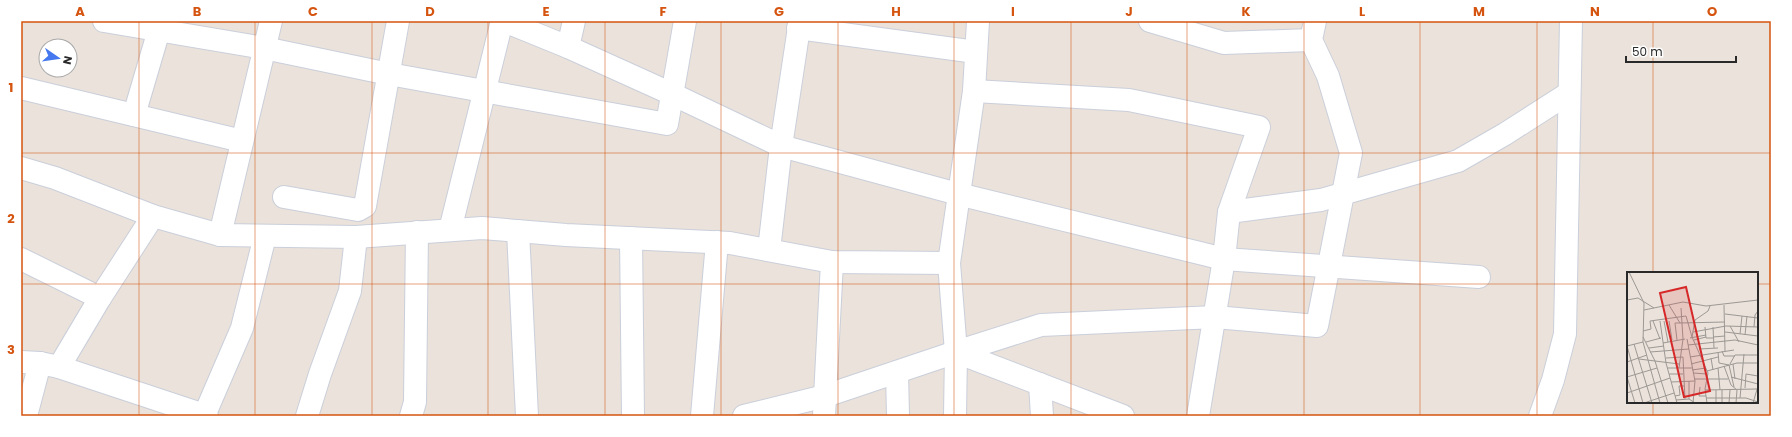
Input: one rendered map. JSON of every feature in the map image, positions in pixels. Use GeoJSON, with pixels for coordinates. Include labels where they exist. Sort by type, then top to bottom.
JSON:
{"type":"FeatureCollection","features":[{"type":"Feature","properties":{"kind":"street"},"geometry":{"type":"LineString","coordinates":[[104,21],[159,30],[188,27],[264,48],[389,74],[667,124],[685,21]]}},
{"type":"Feature","properties":{"kind":"street"},"geometry":{"type":"LineString","coordinates":[[220,235],[264,48],[272,21]]}},
{"type":"Feature","properties":{"kind":"street"},"geometry":{"type":"LineString","coordinates":[[284,197],[358,210],[365,206],[398,21]]}},
{"type":"Feature","properties":{"kind":"street"},"geometry":{"type":"LineString","coordinates":[[450,230],[484,91],[503,21],[568,47],[672,94],[781,146],[958,194],[1224,259],[1479,276]]}},
{"type":"Feature","properties":{"kind":"street"},"geometry":{"type":"LineString","coordinates":[[568,47],[574,21]]}},
{"type":"Feature","properties":{"kind":"street"},"geometry":{"type":"LineString","coordinates":[[955,416],[956,352],[949,263],[974,91],[978,21]]}},
{"type":"Feature","properties":{"kind":"street"},"geometry":{"type":"LineString","coordinates":[[744,416],[824,406],[897,372],[1041,325],[1214,317],[1317,326],[1351,153],[1313,30],[1224,44],[1150,21]]}},
{"type":"Feature","properties":{"kind":"street"},"geometry":{"type":"LineString","coordinates":[[1540,416],[1553,380],[1565,334],[1571,21]]}},
{"type":"Feature","properties":{"kind":"street"},"geometry":{"type":"LineString","coordinates":[[769,250],[781,146],[799,25],[976,52]]}},
{"type":"Feature","properties":{"kind":"street"},"geometry":{"type":"LineString","coordinates":[[134,115],[159,30]]}},
{"type":"Feature","properties":{"kind":"street"},"geometry":{"type":"LineString","coordinates":[[21,88],[242,141]]}},
{"type":"Feature","properties":{"kind":"street"},"geometry":{"type":"LineString","coordinates":[[974,91],[1128,100],[1259,127],[1229,212],[1224,259],[1198,416]]}},
{"type":"Feature","properties":{"kind":"street"},"geometry":{"type":"LineString","coordinates":[[1229,212],[1321,200],[1458,161],[1505,134],[1569,93]]}},
{"type":"Feature","properties":{"kind":"street"},"geometry":{"type":"LineString","coordinates":[[21,168],[55,178],[153,216],[220,235],[356,237],[482,228],[730,243],[832,262],[949,263]]}},
{"type":"Feature","properties":{"kind":"street"},"geometry":{"type":"LineString","coordinates":[[26,416],[40,364],[100,298],[153,216]]}},
{"type":"Feature","properties":{"kind":"street"},"geometry":{"type":"LineString","coordinates":[[518,231],[527,416]]}},
{"type":"Feature","properties":{"kind":"street"},"geometry":{"type":"LineString","coordinates":[[411,416],[415,402],[417,232]]}},
{"type":"Feature","properties":{"kind":"street"},"geometry":{"type":"LineString","coordinates":[[40,364],[205,416],[242,328],[264,236]]}},
{"type":"Feature","properties":{"kind":"street"},"geometry":{"type":"LineString","coordinates":[[307,416],[320,374],[350,291],[356,237]]}},
{"type":"Feature","properties":{"kind":"street"},"geometry":{"type":"LineString","coordinates":[[631,238],[633,416]]}},
{"type":"Feature","properties":{"kind":"street"},"geometry":{"type":"LineString","coordinates":[[702,416],[717,242]]}},
{"type":"Feature","properties":{"kind":"street"},"geometry":{"type":"LineString","coordinates":[[21,260],[100,298]]}},
{"type":"Feature","properties":{"kind":"street"},"geometry":{"type":"LineString","coordinates":[[824,406],[832,262]]}},
{"type":"Feature","properties":{"kind":"street"},"geometry":{"type":"LineString","coordinates":[[956,352],[1123,416]]}},
{"type":"Feature","properties":{"kind":"street"},"geometry":{"type":"LineString","coordinates":[[897,372],[898,416]]}},
{"type":"Feature","properties":{"kind":"street"},"geometry":{"type":"LineString","coordinates":[[1040,384],[1042,416]]}}]}
